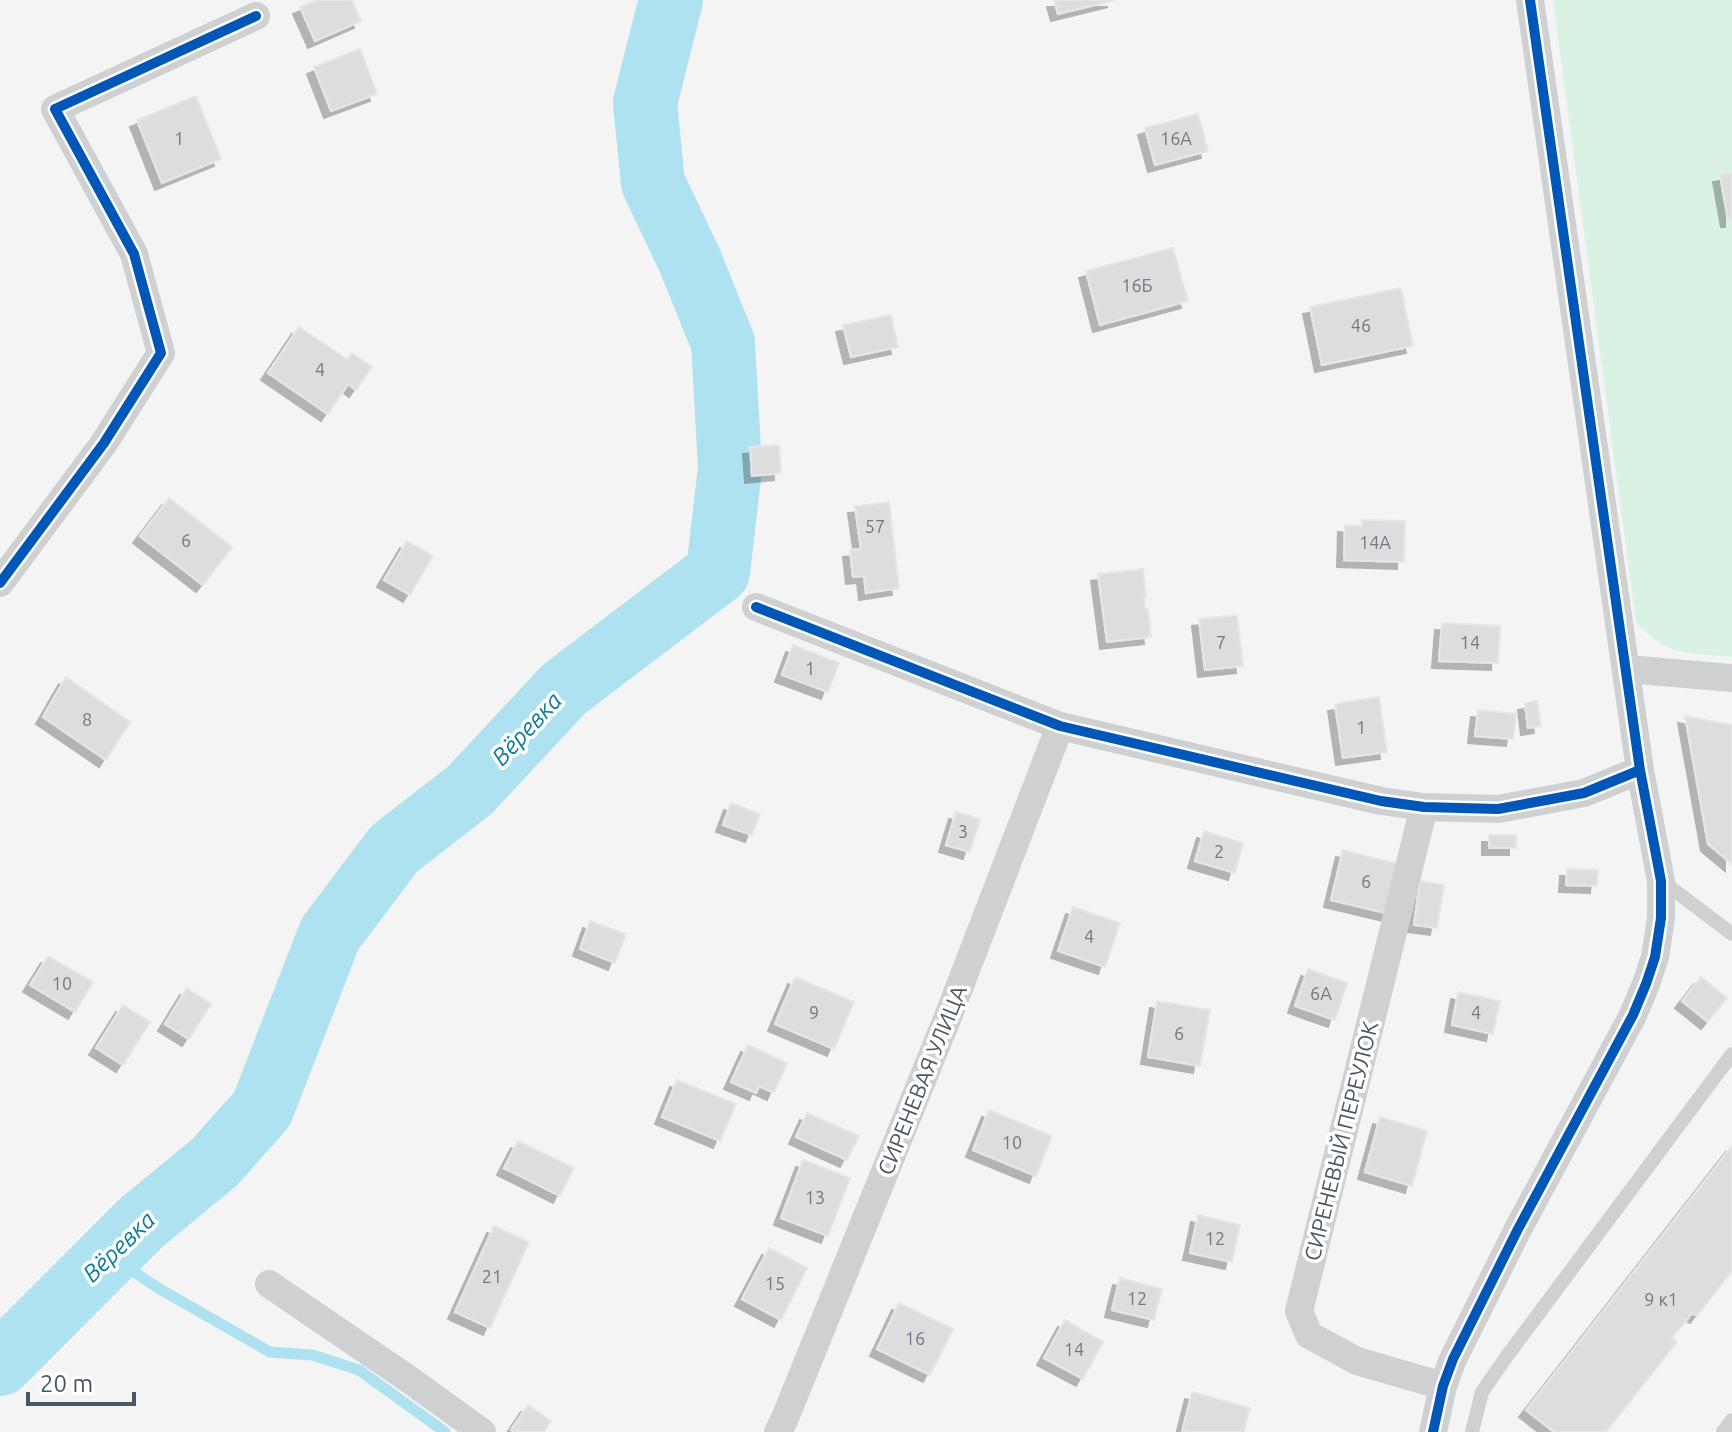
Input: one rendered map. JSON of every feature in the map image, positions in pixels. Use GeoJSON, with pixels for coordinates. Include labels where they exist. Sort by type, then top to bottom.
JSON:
{"type":"FeatureCollection","features":[{"type":"Feature","properties":{"kind":"street"},"geometry":{"type":"LineString","coordinates":[[1433,1432],[1443,1386],[1453,1359],[1518,1229],[1633,1015],[1655,957],[1661,918],[1661,881],[1640,770],[1530,0]]}},
{"type":"Feature","properties":{"kind":"street"},"geometry":{"type":"LineString","coordinates":[[0,583],[104,443],[161,353],[134,254],[55,109],[256,16]]}},
{"type":"Feature","properties":{"kind":"street"},"geometry":{"type":"LineString","coordinates":[[756,607],[1060,726],[1381,801],[1424,807],[1498,809],[1584,793],[1640,770]]}},
{"type":"Feature","properties":{"kind":"street"},"geometry":{"type":"LineString","coordinates":[[1627,669],[1732,678]]}},
{"type":"Feature","properties":{"kind":"street","name":"СИРЕНЕВАЯ УЛИЦА"},"geometry":{"type":"LineString","coordinates":[[778,1432],[944,1028],[1060,726]]}},
{"type":"Feature","properties":{"kind":"street","name":"СИРЕНЕВЫЙ ПЕРЕУЛОК"},"geometry":{"type":"LineString","coordinates":[[1424,807],[1299,1311],[1309,1335],[1357,1361],[1443,1386]]}},
{"type":"Feature","properties":{"kind":"street"},"geometry":{"type":"LineString","coordinates":[[269,1284],[482,1432]]}},
{"type":"Feature","properties":{"kind":"lane"},"geometry":{"type":"LineString","coordinates":[[1661,881],[1732,934]]}},
{"type":"Feature","properties":{"kind":"lane"},"geometry":{"type":"LineString","coordinates":[[1472,1432],[1482,1392],[1490,1380],[1732,1054]]}},
{"type":"Feature","properties":{"kind":"lane"},"geometry":{"type":"LineString","coordinates":[[1723,1432],[1732,1420]]}},
{"type":"Feature","properties":{"kind":"green space"},"geometry":{"type":"Polygon","coordinates":[[[1553,0],[1732,0],[1732,657],[1679,651],[1658,642],[1636,622],[1553,0]]]}},
{"type":"Feature","properties":{"kind":"building"},"geometry":{"type":"Polygon","coordinates":[[[317,0],[352,0],[361,21],[315,41],[300,7],[317,0]]]}},
{"type":"Feature","properties":{"kind":"building"},"geometry":{"type":"Polygon","coordinates":[[[1054,0],[1115,0],[1058,14],[1054,0]]]}},
{"type":"Feature","properties":{"kind":"building"},"geometry":{"type":"Polygon","coordinates":[[[360,49],[377,94],[331,111],[314,67],[360,49]]]}},
{"type":"Feature","properties":{"kind":"building"},"geometry":{"type":"Polygon","coordinates":[[[196,96],[221,159],[162,183],[137,120],[196,96]]]}},
{"type":"Feature","properties":{"kind":"building"},"geometry":{"type":"Polygon","coordinates":[[[1198,114],[1208,151],[1155,165],[1145,128],[1198,114]]]}},
{"type":"Feature","properties":{"kind":"building"},"geometry":{"type":"Polygon","coordinates":[[[1732,173],[1732,220],[1728,220],[1720,175],[1732,173]]]}},
{"type":"Feature","properties":{"kind":"building"},"geometry":{"type":"Polygon","coordinates":[[[1173,248],[1188,301],[1100,325],[1086,271],[1173,248]]]}},
{"type":"Feature","properties":{"kind":"building"},"geometry":{"type":"Polygon","coordinates":[[[1401,288],[1413,346],[1322,365],[1310,307],[1401,288]]]}},
{"type":"Feature","properties":{"kind":"building"},"geometry":{"type":"Polygon","coordinates":[[[891,315],[898,347],[851,357],[843,325],[891,315]]]}},
{"type":"Feature","properties":{"kind":"building"},"geometry":{"type":"Polygon","coordinates":[[[299,327],[347,359],[352,353],[372,367],[356,390],[348,384],[328,414],[268,373],[299,327]]]}},
{"type":"Feature","properties":{"kind":"building"},"geometry":{"type":"Polygon","coordinates":[[[779,445],[781,473],[752,476],[750,447],[779,445]]]}},
{"type":"Feature","properties":{"kind":"building"},"geometry":{"type":"Polygon","coordinates":[[[169,498],[232,547],[203,585],[140,536],[169,498]]]}},
{"type":"Feature","properties":{"kind":"building"},"geometry":{"type":"Polygon","coordinates":[[[889,502],[899,588],[866,593],[864,576],[853,577],[850,550],[861,549],[855,506],[889,502]]]}},
{"type":"Feature","properties":{"kind":"building"},"geometry":{"type":"Polygon","coordinates":[[[1362,520],[1405,521],[1404,562],[1344,560],[1345,525],[1362,526],[1362,520]]]}},
{"type":"Feature","properties":{"kind":"building"},"geometry":{"type":"Polygon","coordinates":[[[407,541],[433,556],[410,595],[384,580],[407,541]]]}},
{"type":"Feature","properties":{"kind":"building"},"geometry":{"type":"Polygon","coordinates":[[[1143,569],[1145,609],[1148,609],[1151,637],[1107,642],[1098,574],[1143,569]]]}},
{"type":"Feature","properties":{"kind":"building"},"geometry":{"type":"Polygon","coordinates":[[[1237,615],[1243,666],[1205,670],[1199,619],[1237,615]]]}},
{"type":"Feature","properties":{"kind":"building"},"geometry":{"type":"Polygon","coordinates":[[[1442,623],[1500,626],[1498,663],[1439,661],[1442,623]]]}},
{"type":"Feature","properties":{"kind":"building"},"geometry":{"type":"Polygon","coordinates":[[[793,645],[839,663],[828,692],[782,675],[793,645]]]}},
{"type":"Feature","properties":{"kind":"building"},"geometry":{"type":"Polygon","coordinates":[[[66,677],[130,722],[106,760],[43,717],[66,677]]]}},
{"type":"Feature","properties":{"kind":"building"},"geometry":{"type":"Polygon","coordinates":[[[1379,697],[1387,752],[1343,758],[1335,704],[1379,697]]]}},
{"type":"Feature","properties":{"kind":"building"},"geometry":{"type":"Polygon","coordinates":[[[1537,701],[1541,726],[1528,728],[1525,703],[1537,701]]]}},
{"type":"Feature","properties":{"kind":"building"},"geometry":{"type":"Polygon","coordinates":[[[1478,710],[1516,714],[1513,739],[1475,736],[1478,710]]]}},
{"type":"Feature","properties":{"kind":"building"},"geometry":{"type":"Polygon","coordinates":[[[1685,716],[1732,725],[1732,864],[1708,844],[1685,716]]]}},
{"type":"Feature","properties":{"kind":"building"},"geometry":{"type":"Polygon","coordinates":[[[731,803],[760,814],[752,835],[723,825],[731,803]]]}},
{"type":"Feature","properties":{"kind":"building"},"geometry":{"type":"Polygon","coordinates":[[[956,812],[980,819],[970,852],[946,845],[956,812]]]}},
{"type":"Feature","properties":{"kind":"building"},"geometry":{"type":"Polygon","coordinates":[[[1204,831],[1243,843],[1235,873],[1195,861],[1204,831]]]}},
{"type":"Feature","properties":{"kind":"building"},"geometry":{"type":"Polygon","coordinates":[[[1489,835],[1516,835],[1516,848],[1489,848],[1489,835]]]}},
{"type":"Feature","properties":{"kind":"building"},"geometry":{"type":"Polygon","coordinates":[[[1343,850],[1402,865],[1390,914],[1331,900],[1343,850]]]}},
{"type":"Feature","properties":{"kind":"building"},"geometry":{"type":"Polygon","coordinates":[[[1567,869],[1598,870],[1597,886],[1566,885],[1567,869]]]}},
{"type":"Feature","properties":{"kind":"building"},"geometry":{"type":"Polygon","coordinates":[[[1420,881],[1444,885],[1437,928],[1414,925],[1420,881]]]}},
{"type":"Feature","properties":{"kind":"building"},"geometry":{"type":"Polygon","coordinates":[[[1073,907],[1120,923],[1105,967],[1058,951],[1073,907]]]}},
{"type":"Feature","properties":{"kind":"building"},"geometry":{"type":"Polygon","coordinates":[[[590,921],[626,934],[615,963],[580,949],[590,921]]]}},
{"type":"Feature","properties":{"kind":"building"},"geometry":{"type":"Polygon","coordinates":[[[48,956],[93,982],[75,1012],[30,985],[48,956]]]}},
{"type":"Feature","properties":{"kind":"building"},"geometry":{"type":"Polygon","coordinates":[[[1308,969],[1347,983],[1335,1020],[1295,1006],[1308,969]]]}},
{"type":"Feature","properties":{"kind":"building"},"geometry":{"type":"Polygon","coordinates":[[[795,977],[854,1002],[834,1049],[775,1024],[795,977]]]}},
{"type":"Feature","properties":{"kind":"building"},"geometry":{"type":"Polygon","coordinates":[[[1701,977],[1727,998],[1708,1022],[1682,1001],[1701,977]]]}},
{"type":"Feature","properties":{"kind":"building"},"geometry":{"type":"Polygon","coordinates":[[[187,988],[211,1004],[189,1039],[165,1024],[187,988]]]}},
{"type":"Feature","properties":{"kind":"building"},"geometry":{"type":"Polygon","coordinates":[[[1458,992],[1500,1001],[1493,1034],[1452,1025],[1458,992]]]}},
{"type":"Feature","properties":{"kind":"building"},"geometry":{"type":"Polygon","coordinates":[[[1157,1001],[1210,1010],[1200,1066],[1148,1057],[1157,1001]]]}},
{"type":"Feature","properties":{"kind":"building"},"geometry":{"type":"Polygon","coordinates":[[[123,1005],[150,1022],[123,1065],[96,1048],[123,1005]]]}},
{"type":"Feature","properties":{"kind":"building"},"geometry":{"type":"Polygon","coordinates":[[[748,1045],[787,1063],[774,1093],[759,1086],[756,1093],[731,1082],[748,1045]]]}},
{"type":"Feature","properties":{"kind":"building"},"geometry":{"type":"Polygon","coordinates":[[[677,1080],[736,1104],[720,1141],[662,1117],[677,1080]]]}},
{"type":"Feature","properties":{"kind":"building"},"geometry":{"type":"Polygon","coordinates":[[[989,1110],[1052,1136],[1036,1176],[973,1150],[989,1110]]]}},
{"type":"Feature","properties":{"kind":"building"},"geometry":{"type":"Polygon","coordinates":[[[807,1113],[859,1136],[847,1160],[796,1137],[807,1113]]]}},
{"type":"Feature","properties":{"kind":"building"},"geometry":{"type":"Polygon","coordinates":[[[1380,1117],[1427,1131],[1412,1186],[1365,1172],[1380,1117]]]}},
{"type":"Feature","properties":{"kind":"building"},"geometry":{"type":"Polygon","coordinates":[[[518,1141],[574,1168],[560,1196],[504,1168],[518,1141]]]}},
{"type":"Feature","properties":{"kind":"building"},"geometry":{"type":"Polygon","coordinates":[[[1732,1146],[1732,1271],[1697,1316],[1692,1313],[1672,1338],[1677,1342],[1606,1432],[1554,1432],[1526,1410],[1732,1146]]]}},
{"type":"Feature","properties":{"kind":"building"},"geometry":{"type":"Polygon","coordinates":[[[803,1160],[850,1178],[828,1236],[781,1218],[803,1160]]]}},
{"type":"Feature","properties":{"kind":"building"},"geometry":{"type":"Polygon","coordinates":[[[1198,1215],[1240,1225],[1232,1262],[1190,1253],[1198,1215]]]}},
{"type":"Feature","properties":{"kind":"building"},"geometry":{"type":"Polygon","coordinates":[[[494,1226],[529,1242],[490,1328],[455,1312],[494,1226]]]}},
{"type":"Feature","properties":{"kind":"building"},"geometry":{"type":"Polygon","coordinates":[[[769,1248],[807,1268],[781,1320],[742,1299],[769,1248]]]}},
{"type":"Feature","properties":{"kind":"building"},"geometry":{"type":"Polygon","coordinates":[[[1120,1278],[1162,1289],[1154,1320],[1112,1310],[1120,1278]]]}},
{"type":"Feature","properties":{"kind":"building"},"geometry":{"type":"Polygon","coordinates":[[[899,1303],[953,1329],[930,1375],[877,1349],[899,1303]]]}},
{"type":"Feature","properties":{"kind":"building"},"geometry":{"type":"Polygon","coordinates":[[[1065,1320],[1103,1342],[1083,1379],[1044,1358],[1065,1320]]]}},
{"type":"Feature","properties":{"kind":"building"},"geometry":{"type":"Polygon","coordinates":[[[1192,1392],[1250,1408],[1244,1432],[1182,1432],[1192,1392]]]}},
{"type":"Feature","properties":{"kind":"building"},"geometry":{"type":"Polygon","coordinates":[[[528,1405],[551,1421],[544,1432],[511,1430],[528,1405]]]}},
{"type":"Feature","properties":{"kind":"waterway","name":"Вёревка"},"geometry":{"type":"LineString","coordinates":[[0,1364],[141,1223],[215,1162],[262,1109],[330,934],[394,849],[470,790],[564,689],[718,572],[730,468],[723,343],[690,261],[653,183],[645,103],[671,0]]}},
{"type":"Feature","properties":{"kind":"waterway"},"geometry":{"type":"LineString","coordinates":[[109,1255],[158,1288],[270,1352],[312,1355],[359,1370],[445,1432]]}},
{"type":"Feature","properties":{"kind":"cycle path"},"geometry":{"type":"LineString","coordinates":[[1433,1432],[1443,1386],[1453,1359],[1518,1229],[1633,1015],[1655,957],[1661,918],[1661,881],[1640,770],[1530,0]]}},
{"type":"Feature","properties":{"kind":"cycle path"},"geometry":{"type":"LineString","coordinates":[[0,583],[104,443],[161,353],[134,254],[55,109],[256,16]]}},
{"type":"Feature","properties":{"kind":"cycle path"},"geometry":{"type":"LineString","coordinates":[[756,607],[1060,726],[1381,801],[1424,807],[1498,809],[1584,793],[1640,770]]}}]}
